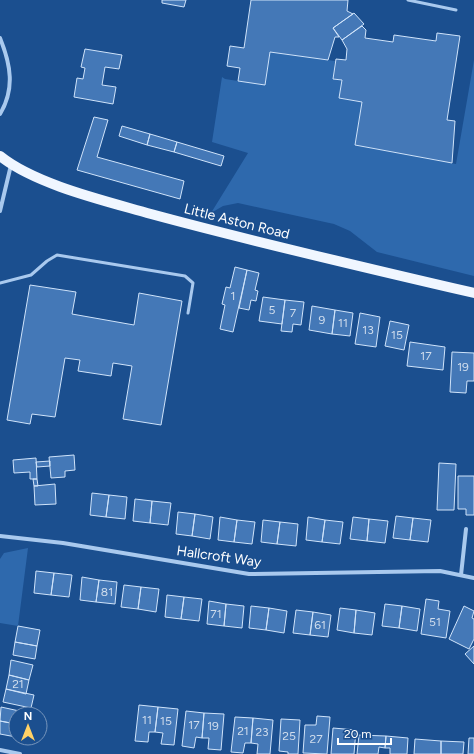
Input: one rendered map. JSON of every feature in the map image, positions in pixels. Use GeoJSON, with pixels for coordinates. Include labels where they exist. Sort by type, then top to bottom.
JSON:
{"type":"FeatureCollection","features":[{"type":"Feature","properties":{"kind":"main road","name":"Little Aston Road"},"geometry":{"type":"LineString","coordinates":[[0,156],[11,165],[42,179],[96,198],[361,267],[474,293]]}},
{"type":"Feature","properties":{"kind":"street"},"geometry":{"type":"LineString","coordinates":[[0,38],[11,71],[11,84],[8,98],[0,114]]}},
{"type":"Feature","properties":{"kind":"street"},"geometry":{"type":"LineString","coordinates":[[0,211],[11,165]]}},
{"type":"Feature","properties":{"kind":"street"},"geometry":{"type":"LineString","coordinates":[[461,575],[466,529]]}},
{"type":"Feature","properties":{"kind":"street","name":"Hallcroft Way"},"geometry":{"type":"LineString","coordinates":[[0,536],[63,543],[249,574],[440,571],[474,578]]}},
{"type":"Feature","properties":{"kind":"street"},"geometry":{"type":"LineString","coordinates":[[0,750],[20,754]]}},
{"type":"Feature","properties":{"kind":"lane"},"geometry":{"type":"LineString","coordinates":[[408,0],[456,10]]}},
{"type":"Feature","properties":{"kind":"lane"},"geometry":{"type":"LineString","coordinates":[[0,284],[31,275],[47,261],[57,255],[185,276],[192,283],[188,313]]}},
{"type":"Feature","properties":{"kind":"shaded area"},"geometry":{"type":"Polygon","coordinates":[[[270,52],[335,61],[333,79],[342,80],[339,98],[362,102],[355,145],[456,164],[474,60],[474,276],[377,252],[350,231],[334,224],[238,203],[223,206],[211,213],[248,153],[212,142],[222,77],[225,79],[265,85],[270,52]]]}},
{"type":"Feature","properties":{"kind":"shaded area"},"geometry":{"type":"Polygon","coordinates":[[[28,548],[18,626],[0,623],[0,559],[4,553],[28,548]]]}},
{"type":"Feature","properties":{"kind":"building"},"geometry":{"type":"Polygon","coordinates":[[[162,0],[186,0],[184,7],[162,3],[162,0]]]}},
{"type":"Feature","properties":{"kind":"building"},"geometry":{"type":"Polygon","coordinates":[[[251,0],[348,0],[347,11],[353,14],[333,28],[339,37],[335,37],[328,60],[270,52],[265,85],[238,81],[240,68],[227,66],[230,46],[244,48],[251,0]]]}},
{"type":"Feature","properties":{"kind":"building"},"geometry":{"type":"Polygon","coordinates":[[[354,13],[364,24],[342,40],[333,28],[354,13]]]}},
{"type":"Feature","properties":{"kind":"building"},"geometry":{"type":"Polygon","coordinates":[[[362,26],[366,30],[365,38],[393,42],[394,35],[436,41],[437,33],[460,36],[447,120],[455,121],[452,163],[355,145],[362,102],[339,98],[342,80],[333,79],[336,59],[346,60],[347,49],[342,40],[362,26]]]}},
{"type":"Feature","properties":{"kind":"building"},"geometry":{"type":"Polygon","coordinates":[[[85,49],[122,55],[119,69],[105,67],[102,85],[116,87],[113,104],[74,97],[77,78],[83,79],[85,68],[81,67],[85,49]]]}},
{"type":"Feature","properties":{"kind":"building"},"geometry":{"type":"Polygon","coordinates":[[[94,117],[108,120],[97,157],[184,181],[180,199],[77,170],[94,117]]]}},
{"type":"Feature","properties":{"kind":"building"},"geometry":{"type":"Polygon","coordinates":[[[122,126],[150,134],[147,145],[119,136],[122,126]]]}},
{"type":"Feature","properties":{"kind":"building"},"geometry":{"type":"Polygon","coordinates":[[[150,134],[177,142],[174,152],[147,145],[150,134]]]}},
{"type":"Feature","properties":{"kind":"building"},"geometry":{"type":"Polygon","coordinates":[[[177,142],[224,156],[221,166],[174,152],[177,142]]]}},
{"type":"Feature","properties":{"kind":"building"},"geometry":{"type":"Polygon","coordinates":[[[235,267],[247,270],[233,332],[220,329],[225,305],[222,304],[226,287],[230,288],[235,267]]]}},
{"type":"Feature","properties":{"kind":"building"},"geometry":{"type":"Polygon","coordinates":[[[247,270],[259,273],[255,290],[258,291],[256,301],[251,300],[249,310],[239,308],[247,270]]]}},
{"type":"Feature","properties":{"kind":"building"},"geometry":{"type":"Polygon","coordinates":[[[30,285],[76,292],[72,314],[134,325],[139,293],[182,301],[161,425],[123,419],[132,366],[113,363],[111,376],[78,371],[80,360],[65,358],[55,417],[32,414],[30,424],[7,420],[30,285]]]}},
{"type":"Feature","properties":{"kind":"building"},"geometry":{"type":"Polygon","coordinates":[[[263,297],[285,300],[282,324],[259,321],[263,297]]]}},
{"type":"Feature","properties":{"kind":"building"},"geometry":{"type":"Polygon","coordinates":[[[285,300],[304,302],[301,325],[293,324],[292,332],[281,331],[285,300]]]}},
{"type":"Feature","properties":{"kind":"building"},"geometry":{"type":"Polygon","coordinates":[[[312,306],[335,310],[332,334],[309,330],[312,306]]]}},
{"type":"Feature","properties":{"kind":"building"},"geometry":{"type":"Polygon","coordinates":[[[335,310],[353,313],[350,336],[332,334],[335,310]]]}},
{"type":"Feature","properties":{"kind":"building"},"geometry":{"type":"Polygon","coordinates":[[[360,313],[380,317],[376,347],[355,344],[360,313]]]}},
{"type":"Feature","properties":{"kind":"building"},"geometry":{"type":"Polygon","coordinates":[[[390,321],[409,325],[404,350],[385,346],[390,321]]]}},
{"type":"Feature","properties":{"kind":"building"},"geometry":{"type":"Polygon","coordinates":[[[410,342],[445,347],[443,370],[407,366],[410,342]]]}},
{"type":"Feature","properties":{"kind":"building"},"geometry":{"type":"Polygon","coordinates":[[[452,352],[474,353],[474,381],[467,381],[466,393],[450,392],[452,352]]]}},
{"type":"Feature","properties":{"kind":"building"},"geometry":{"type":"Polygon","coordinates":[[[74,455],[75,470],[65,471],[65,477],[51,478],[49,457],[74,455]]]}},
{"type":"Feature","properties":{"kind":"building"},"geometry":{"type":"Polygon","coordinates":[[[36,458],[37,479],[30,479],[30,472],[14,473],[13,460],[36,458]]]}},
{"type":"Feature","properties":{"kind":"building"},"geometry":{"type":"Polygon","coordinates":[[[50,461],[50,466],[37,467],[36,462],[50,461]]]}},
{"type":"Feature","properties":{"kind":"building"},"geometry":{"type":"Polygon","coordinates":[[[439,463],[456,464],[454,510],[437,510],[439,463]]]}},
{"type":"Feature","properties":{"kind":"building"},"geometry":{"type":"Polygon","coordinates":[[[458,476],[474,476],[474,515],[466,515],[466,509],[458,509],[458,476]]]}},
{"type":"Feature","properties":{"kind":"building"},"geometry":{"type":"Polygon","coordinates":[[[33,479],[37,479],[38,486],[34,486],[33,479]]]}},
{"type":"Feature","properties":{"kind":"building"},"geometry":{"type":"Polygon","coordinates":[[[55,484],[56,504],[35,505],[34,486],[55,484]]]}},
{"type":"Feature","properties":{"kind":"building"},"geometry":{"type":"Polygon","coordinates":[[[92,493],[109,495],[106,517],[90,515],[92,493]]]}},
{"type":"Feature","properties":{"kind":"building"},"geometry":{"type":"Polygon","coordinates":[[[109,495],[127,497],[125,519],[106,517],[109,495]]]}},
{"type":"Feature","properties":{"kind":"building"},"geometry":{"type":"Polygon","coordinates":[[[135,499],[152,501],[150,523],[133,521],[135,499]]]}},
{"type":"Feature","properties":{"kind":"building"},"geometry":{"type":"Polygon","coordinates":[[[152,501],[171,503],[168,525],[150,523],[152,501]]]}},
{"type":"Feature","properties":{"kind":"building"},"geometry":{"type":"Polygon","coordinates":[[[178,512],[195,514],[192,536],[176,534],[178,512]]]}},
{"type":"Feature","properties":{"kind":"building"},"geometry":{"type":"Polygon","coordinates":[[[195,514],[213,517],[210,539],[192,536],[195,514]]]}},
{"type":"Feature","properties":{"kind":"building"},"geometry":{"type":"Polygon","coordinates":[[[396,516],[413,518],[410,540],[393,538],[396,516]]]}},
{"type":"Feature","properties":{"kind":"building"},"geometry":{"type":"Polygon","coordinates":[[[220,517],[237,520],[234,542],[218,540],[220,517]]]}},
{"type":"Feature","properties":{"kind":"building"},"geometry":{"type":"Polygon","coordinates":[[[308,517],[325,520],[322,542],[306,540],[308,517]]]}},
{"type":"Feature","properties":{"kind":"building"},"geometry":{"type":"Polygon","coordinates":[[[353,517],[369,519],[367,541],[350,539],[353,517]]]}},
{"type":"Feature","properties":{"kind":"building"},"geometry":{"type":"Polygon","coordinates":[[[413,518],[431,520],[428,542],[410,540],[413,518]]]}},
{"type":"Feature","properties":{"kind":"building"},"geometry":{"type":"Polygon","coordinates":[[[369,519],[388,521],[385,543],[367,541],[369,519]]]}},
{"type":"Feature","properties":{"kind":"building"},"geometry":{"type":"Polygon","coordinates":[[[237,520],[255,522],[252,544],[234,542],[237,520]]]}},
{"type":"Feature","properties":{"kind":"building"},"geometry":{"type":"Polygon","coordinates":[[[263,520],[280,522],[277,544],[261,542],[263,520]]]}},
{"type":"Feature","properties":{"kind":"building"},"geometry":{"type":"Polygon","coordinates":[[[325,520],[343,522],[340,544],[322,542],[325,520]]]}},
{"type":"Feature","properties":{"kind":"building"},"geometry":{"type":"Polygon","coordinates":[[[280,522],[298,524],[296,546],[277,544],[280,522]]]}},
{"type":"Feature","properties":{"kind":"building"},"geometry":{"type":"Polygon","coordinates":[[[36,571],[54,573],[51,595],[34,593],[36,571]]]}},
{"type":"Feature","properties":{"kind":"building"},"geometry":{"type":"Polygon","coordinates":[[[54,573],[72,575],[69,597],[51,595],[54,573]]]}},
{"type":"Feature","properties":{"kind":"building"},"geometry":{"type":"Polygon","coordinates":[[[82,577],[99,580],[96,602],[80,600],[82,577]]]}},
{"type":"Feature","properties":{"kind":"building"},"geometry":{"type":"Polygon","coordinates":[[[99,580],[117,582],[115,604],[96,602],[99,580]]]}},
{"type":"Feature","properties":{"kind":"building"},"geometry":{"type":"Polygon","coordinates":[[[124,585],[141,587],[138,609],[121,607],[124,585]]]}},
{"type":"Feature","properties":{"kind":"building"},"geometry":{"type":"Polygon","coordinates":[[[141,587],[159,589],[156,612],[138,609],[141,587]]]}},
{"type":"Feature","properties":{"kind":"building"},"geometry":{"type":"Polygon","coordinates":[[[167,595],[184,597],[181,619],[165,617],[167,595]]]}},
{"type":"Feature","properties":{"kind":"building"},"geometry":{"type":"Polygon","coordinates":[[[184,597],[202,599],[199,621],[181,619],[184,597]]]}},
{"type":"Feature","properties":{"kind":"building"},"geometry":{"type":"Polygon","coordinates":[[[426,599],[439,601],[438,609],[450,611],[446,638],[421,634],[426,599]]]}},
{"type":"Feature","properties":{"kind":"building"},"geometry":{"type":"Polygon","coordinates":[[[209,601],[226,604],[224,626],[207,624],[209,601]]]}},
{"type":"Feature","properties":{"kind":"building"},"geometry":{"type":"Polygon","coordinates":[[[226,604],[244,606],[242,628],[224,626],[226,604]]]}},
{"type":"Feature","properties":{"kind":"building"},"geometry":{"type":"Polygon","coordinates":[[[385,604],[402,606],[399,628],[382,626],[385,604]]]}},
{"type":"Feature","properties":{"kind":"building"},"geometry":{"type":"Polygon","coordinates":[[[251,606],[269,608],[266,630],[249,628],[251,606]]]}},
{"type":"Feature","properties":{"kind":"building"},"geometry":{"type":"Polygon","coordinates":[[[402,606],[420,609],[417,631],[399,628],[402,606]]]}},
{"type":"Feature","properties":{"kind":"building"},"geometry":{"type":"Polygon","coordinates":[[[464,606],[474,611],[472,618],[474,619],[474,639],[469,649],[449,639],[464,606]]]}},
{"type":"Feature","properties":{"kind":"building"},"geometry":{"type":"Polygon","coordinates":[[[269,608],[287,611],[284,633],[266,630],[269,608]]]}},
{"type":"Feature","properties":{"kind":"building"},"geometry":{"type":"Polygon","coordinates":[[[340,608],[356,610],[354,633],[337,630],[340,608]]]}},
{"type":"Feature","properties":{"kind":"building"},"geometry":{"type":"Polygon","coordinates":[[[296,610],[313,612],[310,635],[293,633],[296,610]]]}},
{"type":"Feature","properties":{"kind":"building"},"geometry":{"type":"Polygon","coordinates":[[[356,610],[375,613],[372,635],[354,633],[356,610]]]}},
{"type":"Feature","properties":{"kind":"building"},"geometry":{"type":"Polygon","coordinates":[[[313,612],[331,615],[328,637],[310,635],[313,612]]]}},
{"type":"Feature","properties":{"kind":"building"},"geometry":{"type":"Polygon","coordinates":[[[18,626],[40,630],[37,646],[15,642],[18,626]]]}},
{"type":"Feature","properties":{"kind":"building"},"geometry":{"type":"Polygon","coordinates":[[[15,642],[37,646],[35,659],[13,655],[15,642]]]}},
{"type":"Feature","properties":{"kind":"building"},"geometry":{"type":"Polygon","coordinates":[[[474,646],[474,664],[465,654],[474,646]]]}},
{"type":"Feature","properties":{"kind":"building"},"geometry":{"type":"Polygon","coordinates":[[[11,660],[33,665],[29,680],[9,675],[11,660]]]}},
{"type":"Feature","properties":{"kind":"building"},"geometry":{"type":"Polygon","coordinates":[[[9,675],[29,680],[26,694],[6,689],[9,675]]]}},
{"type":"Feature","properties":{"kind":"building"},"geometry":{"type":"Polygon","coordinates":[[[6,689],[34,695],[31,706],[22,706],[3,702],[6,689]]]}},
{"type":"Feature","properties":{"kind":"building"},"geometry":{"type":"Polygon","coordinates":[[[139,705],[158,707],[155,732],[149,732],[148,742],[135,741],[139,705]]]}},
{"type":"Feature","properties":{"kind":"building"},"geometry":{"type":"Polygon","coordinates":[[[1,707],[8,709],[8,722],[0,721],[1,707]]]}},
{"type":"Feature","properties":{"kind":"building"},"geometry":{"type":"Polygon","coordinates":[[[158,707],[178,709],[174,745],[161,744],[163,733],[155,732],[158,707]]]}},
{"type":"Feature","properties":{"kind":"building"},"geometry":{"type":"Polygon","coordinates":[[[186,711],[204,713],[202,738],[196,737],[194,748],[182,746],[186,711]]]}},
{"type":"Feature","properties":{"kind":"building"},"geometry":{"type":"Polygon","coordinates":[[[204,713],[224,714],[221,750],[208,749],[209,738],[202,738],[204,713]]]}},
{"type":"Feature","properties":{"kind":"building"},"geometry":{"type":"Polygon","coordinates":[[[317,716],[330,717],[327,754],[303,753],[305,725],[316,725],[317,716]]]}},
{"type":"Feature","properties":{"kind":"building"},"geometry":{"type":"Polygon","coordinates":[[[235,717],[253,718],[251,743],[245,743],[243,753],[231,752],[235,717]]]}},
{"type":"Feature","properties":{"kind":"building"},"geometry":{"type":"Polygon","coordinates":[[[253,718],[273,720],[270,754],[257,754],[258,744],[251,743],[253,718]]]}},
{"type":"Feature","properties":{"kind":"building"},"geometry":{"type":"Polygon","coordinates":[[[281,719],[300,720],[298,754],[288,754],[288,752],[279,751],[281,719]]]}},
{"type":"Feature","properties":{"kind":"building"},"geometry":{"type":"Polygon","coordinates":[[[0,721],[8,722],[8,736],[0,734],[0,721]]]}},
{"type":"Feature","properties":{"kind":"building"},"geometry":{"type":"Polygon","coordinates":[[[333,728],[356,730],[354,754],[331,754],[333,728]]]}},
{"type":"Feature","properties":{"kind":"building"},"geometry":{"type":"Polygon","coordinates":[[[359,735],[386,736],[385,748],[379,747],[378,754],[357,754],[359,735]]]}},
{"type":"Feature","properties":{"kind":"building"},"geometry":{"type":"Polygon","coordinates":[[[386,736],[408,738],[407,754],[390,754],[390,748],[385,748],[386,736]]]}},
{"type":"Feature","properties":{"kind":"building"},"geometry":{"type":"Polygon","coordinates":[[[469,738],[474,738],[474,754],[468,754],[469,738]]]}},
{"type":"Feature","properties":{"kind":"building"},"geometry":{"type":"Polygon","coordinates":[[[415,739],[441,741],[441,754],[414,754],[415,739]]]}},
{"type":"Feature","properties":{"kind":"building"},"geometry":{"type":"Polygon","coordinates":[[[441,741],[464,742],[463,754],[441,754],[441,741]]]}}]}
